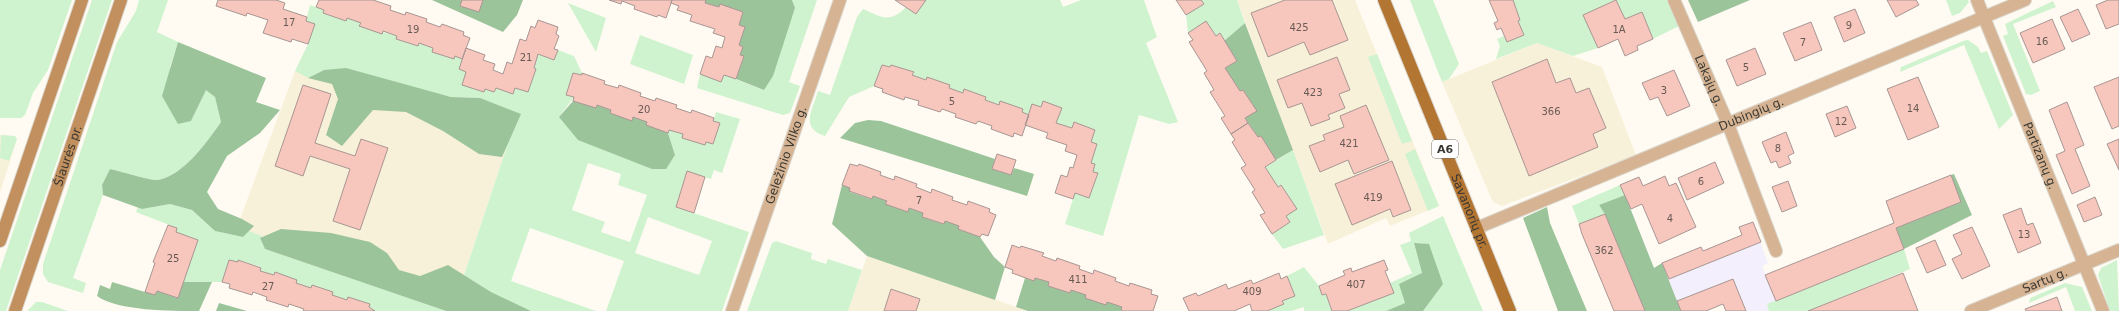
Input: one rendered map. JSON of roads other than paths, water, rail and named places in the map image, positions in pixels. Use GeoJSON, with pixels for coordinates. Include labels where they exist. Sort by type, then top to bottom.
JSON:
{"type":"FeatureCollection","features":[{"type":"Feature","properties":{"kind":"main road"},"geometry":{"type":"LineString","coordinates":[[0,241],[82,0]]}},
{"type":"Feature","properties":{"kind":"main road","name":"Šiaurės pr."},"geometry":{"type":"LineString","coordinates":[[15,311],[121,0]]}},
{"type":"Feature","properties":{"kind":"main road","name":"Savanorių pr."},"geometry":{"type":"LineString","coordinates":[[1384,0],[1510,311]]}},
{"type":"Feature","properties":{"kind":"street","name":"Geležinio Vilko g."},"geometry":{"type":"LineString","coordinates":[[732,311],[840,0]]}},
{"type":"Feature","properties":{"kind":"street","name":"Lakajų g."},"geometry":{"type":"LineString","coordinates":[[1674,0],[1728,124],[1776,251]]}},
{"type":"Feature","properties":{"kind":"street","name":"Partizanų g."},"geometry":{"type":"LineString","coordinates":[[1977,0],[2103,311]]}},
{"type":"Feature","properties":{"kind":"street","name":"Dubingių g."},"geometry":{"type":"LineString","coordinates":[[1477,228],[2025,0]]}},
{"type":"Feature","properties":{"kind":"street","name":"Sartų g."},"geometry":{"type":"LineString","coordinates":[[1971,311],[2119,250]]}}]}
